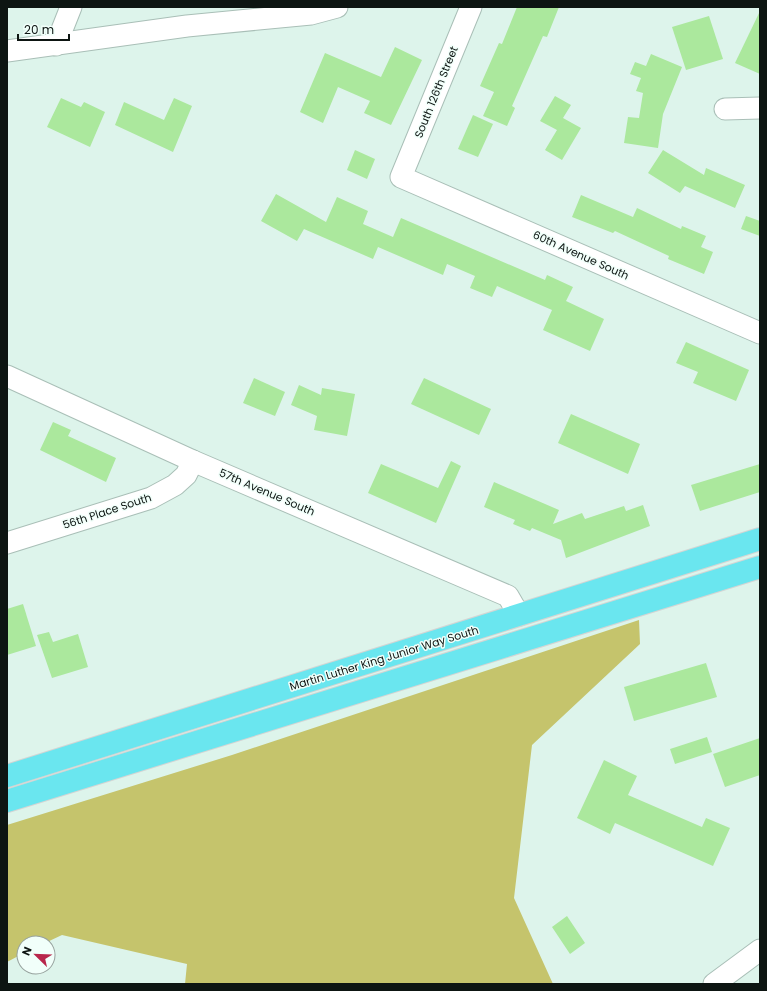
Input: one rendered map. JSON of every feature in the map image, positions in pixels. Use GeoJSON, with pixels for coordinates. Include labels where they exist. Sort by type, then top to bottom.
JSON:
{"type":"FeatureCollection","features":[{"type":"Feature","properties":{"kind":"main road","name":"Martin Luther King Junior Way South"},"geometry":{"type":"LineString","coordinates":[[7,776],[760,539]]}},
{"type":"Feature","properties":{"kind":"main road"},"geometry":{"type":"LineString","coordinates":[[7,801],[760,567]]}},
{"type":"Feature","properties":{"kind":"street"},"geometry":{"type":"LineString","coordinates":[[56,45],[71,7]]}},
{"type":"Feature","properties":{"kind":"street"},"geometry":{"type":"LineString","coordinates":[[7,51],[187,26],[310,14],[337,7]]}},
{"type":"Feature","properties":{"kind":"street","name":"South 126th Street"},"geometry":{"type":"LineString","coordinates":[[401,177],[471,7]]}},
{"type":"Feature","properties":{"kind":"street"},"geometry":{"type":"LineString","coordinates":[[725,109],[760,108]]}},
{"type":"Feature","properties":{"kind":"street","name":"60th Avenue South"},"geometry":{"type":"LineString","coordinates":[[401,177],[760,333]]}},
{"type":"Feature","properties":{"kind":"street","name":"57th Avenue South"},"geometry":{"type":"LineString","coordinates":[[7,376],[194,461],[508,596],[519,615]]}},
{"type":"Feature","properties":{"kind":"street","name":"56th Place South"},"geometry":{"type":"LineString","coordinates":[[7,543],[151,498],[175,485],[186,475],[194,461]]}},
{"type":"Feature","properties":{"kind":"street"},"geometry":{"type":"LineString","coordinates":[[714,984],[760,950]]}},
{"type":"Feature","properties":{"kind":"shaded area"},"geometry":{"type":"Polygon","coordinates":[[[639,620],[640,644],[532,745],[514,898],[553,984],[185,984],[187,964],[62,935],[56,938],[56,935],[16,935],[16,957],[7,962],[7,825],[232,755],[639,620]]]}},
{"type":"Feature","properties":{"kind":"building"},"geometry":{"type":"Polygon","coordinates":[[[517,7],[559,7],[547,37],[543,36],[512,106],[515,108],[507,126],[483,116],[494,92],[480,86],[499,43],[502,44],[517,7]]]}},
{"type":"Feature","properties":{"kind":"building"},"geometry":{"type":"Polygon","coordinates":[[[760,11],[760,74],[735,63],[760,11]]]}},
{"type":"Feature","properties":{"kind":"building"},"geometry":{"type":"Polygon","coordinates":[[[709,16],[723,59],[686,70],[672,27],[709,16]]]}},
{"type":"Feature","properties":{"kind":"building"},"geometry":{"type":"Polygon","coordinates":[[[395,47],[422,60],[391,125],[364,113],[370,101],[338,87],[323,123],[300,112],[325,53],[381,77],[395,47]]]}},
{"type":"Feature","properties":{"kind":"building"},"geometry":{"type":"Polygon","coordinates":[[[651,54],[682,67],[663,114],[658,148],[624,143],[628,117],[639,118],[643,93],[636,91],[641,78],[630,74],[635,62],[646,66],[651,54]]]}},
{"type":"Feature","properties":{"kind":"building"},"geometry":{"type":"Polygon","coordinates":[[[555,96],[571,105],[563,118],[581,128],[562,160],[545,150],[557,130],[540,121],[555,96]]]}},
{"type":"Feature","properties":{"kind":"building"},"geometry":{"type":"Polygon","coordinates":[[[61,98],[81,107],[84,102],[105,112],[90,147],[47,127],[61,98]]]}},
{"type":"Feature","properties":{"kind":"building"},"geometry":{"type":"Polygon","coordinates":[[[174,98],[192,106],[173,152],[115,125],[124,102],[164,120],[174,98]]]}},
{"type":"Feature","properties":{"kind":"building"},"geometry":{"type":"Polygon","coordinates":[[[473,115],[493,124],[478,157],[458,149],[473,115]]]}},
{"type":"Feature","properties":{"kind":"building"},"geometry":{"type":"Polygon","coordinates":[[[355,150],[375,159],[367,179],[347,170],[355,150]]]}},
{"type":"Feature","properties":{"kind":"building"},"geometry":{"type":"Polygon","coordinates":[[[663,150],[704,175],[706,168],[745,185],[735,208],[685,186],[680,193],[648,173],[663,150]]]}},
{"type":"Feature","properties":{"kind":"building"},"geometry":{"type":"Polygon","coordinates":[[[276,194],[326,222],[337,197],[368,211],[363,224],[393,237],[401,218],[545,280],[547,275],[573,287],[566,301],[604,319],[590,351],[543,330],[552,310],[497,286],[492,297],[470,288],[475,276],[447,264],[443,275],[378,247],[373,259],[304,229],[297,241],[261,221],[276,194]]]}},
{"type":"Feature","properties":{"kind":"building"},"geometry":{"type":"Polygon","coordinates":[[[581,195],[633,217],[637,208],[681,229],[682,226],[706,236],[701,247],[713,252],[704,274],[668,259],[669,256],[615,231],[613,233],[572,217],[581,195]]]}},
{"type":"Feature","properties":{"kind":"building"},"geometry":{"type":"Polygon","coordinates":[[[746,216],[760,221],[760,236],[741,229],[746,216]]]}},
{"type":"Feature","properties":{"kind":"building"},"geometry":{"type":"Polygon","coordinates":[[[686,342],[749,370],[736,401],[693,383],[698,372],[676,363],[686,342]]]}},
{"type":"Feature","properties":{"kind":"building"},"geometry":{"type":"Polygon","coordinates":[[[254,378],[285,392],[275,416],[243,403],[254,378]]]}},
{"type":"Feature","properties":{"kind":"building"},"geometry":{"type":"Polygon","coordinates":[[[424,378],[491,409],[479,435],[411,404],[424,378]]]}},
{"type":"Feature","properties":{"kind":"building"},"geometry":{"type":"Polygon","coordinates":[[[299,385],[321,395],[322,388],[355,394],[347,436],[314,430],[317,416],[291,405],[299,385]]]}},
{"type":"Feature","properties":{"kind":"building"},"geometry":{"type":"Polygon","coordinates":[[[571,414],[640,444],[628,474],[558,443],[571,414]]]}},
{"type":"Feature","properties":{"kind":"building"},"geometry":{"type":"Polygon","coordinates":[[[53,422],[71,430],[68,436],[116,458],[106,482],[40,450],[53,422]]]}},
{"type":"Feature","properties":{"kind":"building"},"geometry":{"type":"Polygon","coordinates":[[[451,461],[461,466],[436,523],[368,493],[381,464],[438,488],[451,461]]]}},
{"type":"Feature","properties":{"kind":"building"},"geometry":{"type":"Polygon","coordinates":[[[760,464],[760,492],[700,511],[691,485],[760,464]]]}},
{"type":"Feature","properties":{"kind":"building"},"geometry":{"type":"Polygon","coordinates":[[[494,482],[559,510],[553,524],[582,513],[585,519],[624,506],[626,511],[643,505],[650,526],[566,558],[561,540],[532,528],[530,531],[513,524],[515,520],[484,507],[494,482]]]}},
{"type":"Feature","properties":{"kind":"building"},"geometry":{"type":"Polygon","coordinates":[[[23,604],[36,646],[7,655],[7,609],[23,604]]]}},
{"type":"Feature","properties":{"kind":"building"},"geometry":{"type":"Polygon","coordinates":[[[49,632],[53,642],[78,634],[88,667],[52,678],[37,635],[49,632]]]}},
{"type":"Feature","properties":{"kind":"building"},"geometry":{"type":"Polygon","coordinates":[[[706,663],[717,697],[634,721],[624,687],[706,663]]]}},
{"type":"Feature","properties":{"kind":"building"},"geometry":{"type":"Polygon","coordinates":[[[707,737],[712,752],[675,764],[670,749],[707,737]]]}},
{"type":"Feature","properties":{"kind":"building"},"geometry":{"type":"Polygon","coordinates":[[[760,738],[760,775],[725,787],[713,754],[760,738]]]}},
{"type":"Feature","properties":{"kind":"building"},"geometry":{"type":"Polygon","coordinates":[[[604,760],[637,776],[628,795],[702,827],[706,818],[730,828],[713,866],[615,823],[610,834],[577,818],[604,760]]]}},
{"type":"Feature","properties":{"kind":"building"},"geometry":{"type":"Polygon","coordinates":[[[567,916],[585,943],[570,954],[552,927],[567,916]]]}}]}
